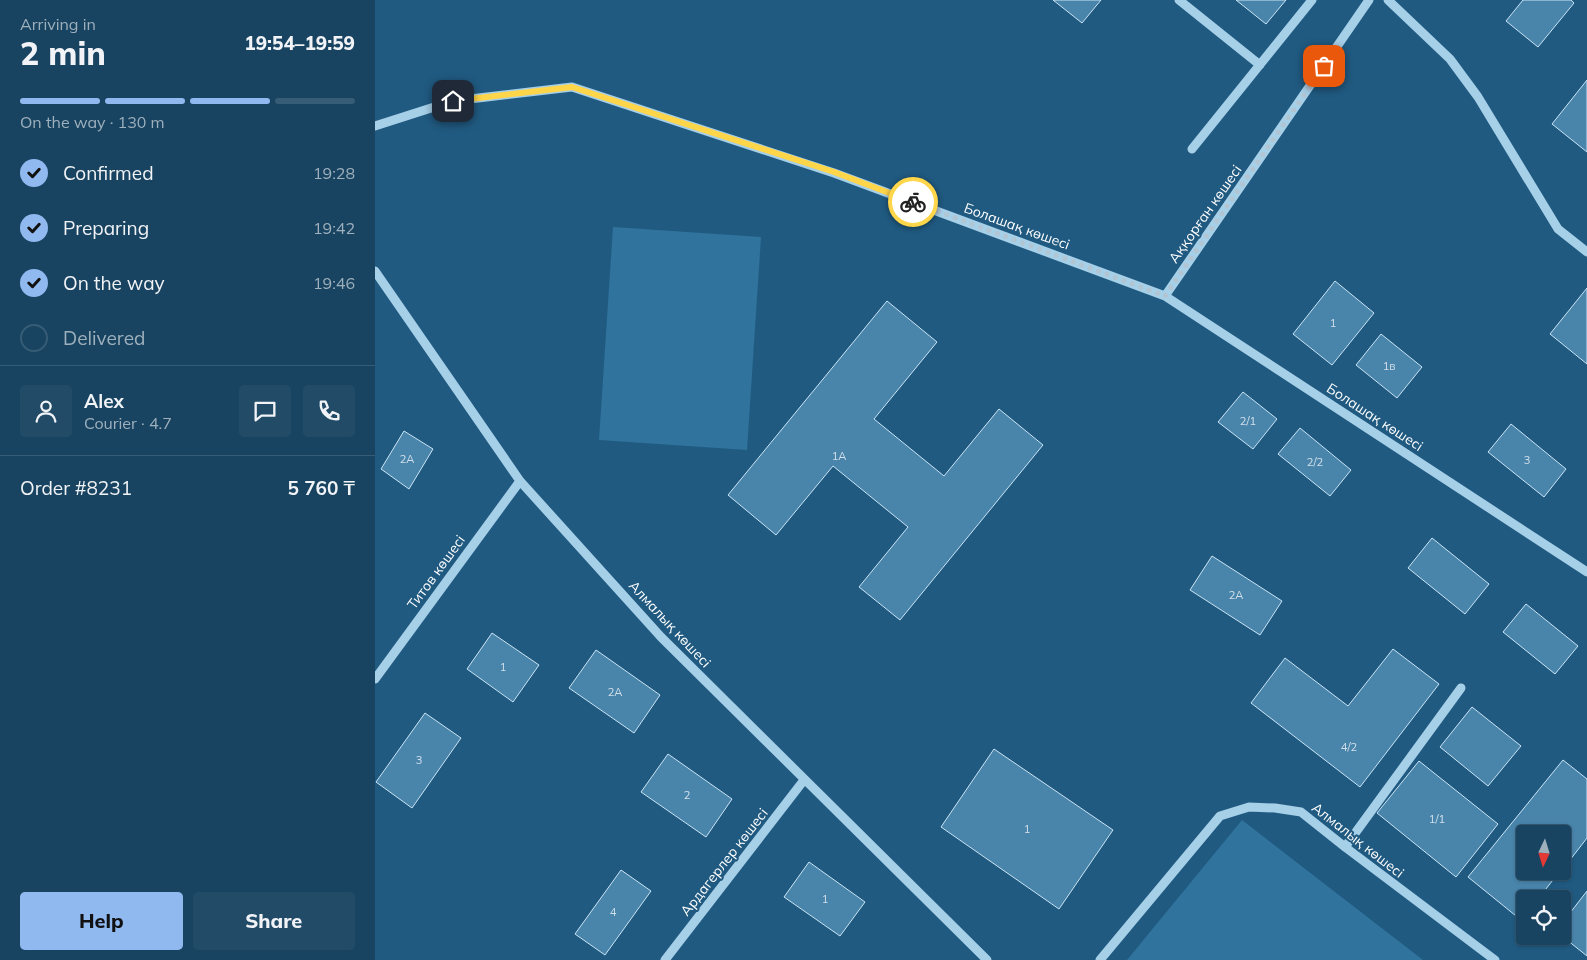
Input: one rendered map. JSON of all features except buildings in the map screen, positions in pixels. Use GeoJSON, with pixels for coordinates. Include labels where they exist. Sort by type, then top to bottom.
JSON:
{"type":"FeatureCollection","features":[{"type":"Feature","properties":{"kind":"street"},"geometry":{"type":"LineString","coordinates":[[1179,0],[1260,65]]}},
{"type":"Feature","properties":{"kind":"street"},"geometry":{"type":"LineString","coordinates":[[1192,149],[1312,0]]}},
{"type":"Feature","properties":{"kind":"street","name":"Аққорған көшесі"},"geometry":{"type":"LineString","coordinates":[[1165,296],[1369,0]]}},
{"type":"Feature","properties":{"kind":"street"},"geometry":{"type":"LineString","coordinates":[[1388,0],[1450,59],[1479,97],[1558,229],[1587,252]]}},
{"type":"Feature","properties":{"kind":"street","name":"Болашақ көшесі"},"geometry":{"type":"LineString","coordinates":[[375,126],[453,101],[572,87],[834,172],[1165,296],[1587,572]]}},
{"type":"Feature","properties":{"kind":"street","name":"Алмалық көшесі"},"geometry":{"type":"LineString","coordinates":[[375,271],[520,481],[661,637],[987,960]]}},
{"type":"Feature","properties":{"kind":"street","name":"Титов көшесі"},"geometry":{"type":"LineString","coordinates":[[375,679],[520,481]]}},
{"type":"Feature","properties":{"kind":"street"},"geometry":{"type":"LineString","coordinates":[[1345,848],[1461,688]]}},
{"type":"Feature","properties":{"kind":"street","name":"Ардагерлер көшесі"},"geometry":{"type":"LineString","coordinates":[[665,960],[804,780]]}},
{"type":"Feature","properties":{"kind":"street","name":"Алмалық көшесі"},"geometry":{"type":"LineString","coordinates":[[1100,960],[1220,816],[1249,808],[1275,808],[1301,812],[1345,848],[1495,960]]}},
{"type":"Feature","properties":{"kind":"shaded area"},"geometry":{"type":"Polygon","coordinates":[[[613,227],[761,237],[747,450],[599,440],[613,227]]]}},
{"type":"Feature","properties":{"kind":"shaded area"},"geometry":{"type":"Polygon","coordinates":[[[1242,820],[1423,960],[1127,960],[1242,820]]]}},
{"type":"Feature","properties":{"kind":"way so far"},"geometry":{"type":"LineString","coordinates":[[913,202],[1165,296],[1324,66]]}},
{"type":"Feature","properties":{"kind":"route"},"geometry":{"type":"LineString","coordinates":[[453,101],[572,87],[834,172],[913,202]]}}]}
